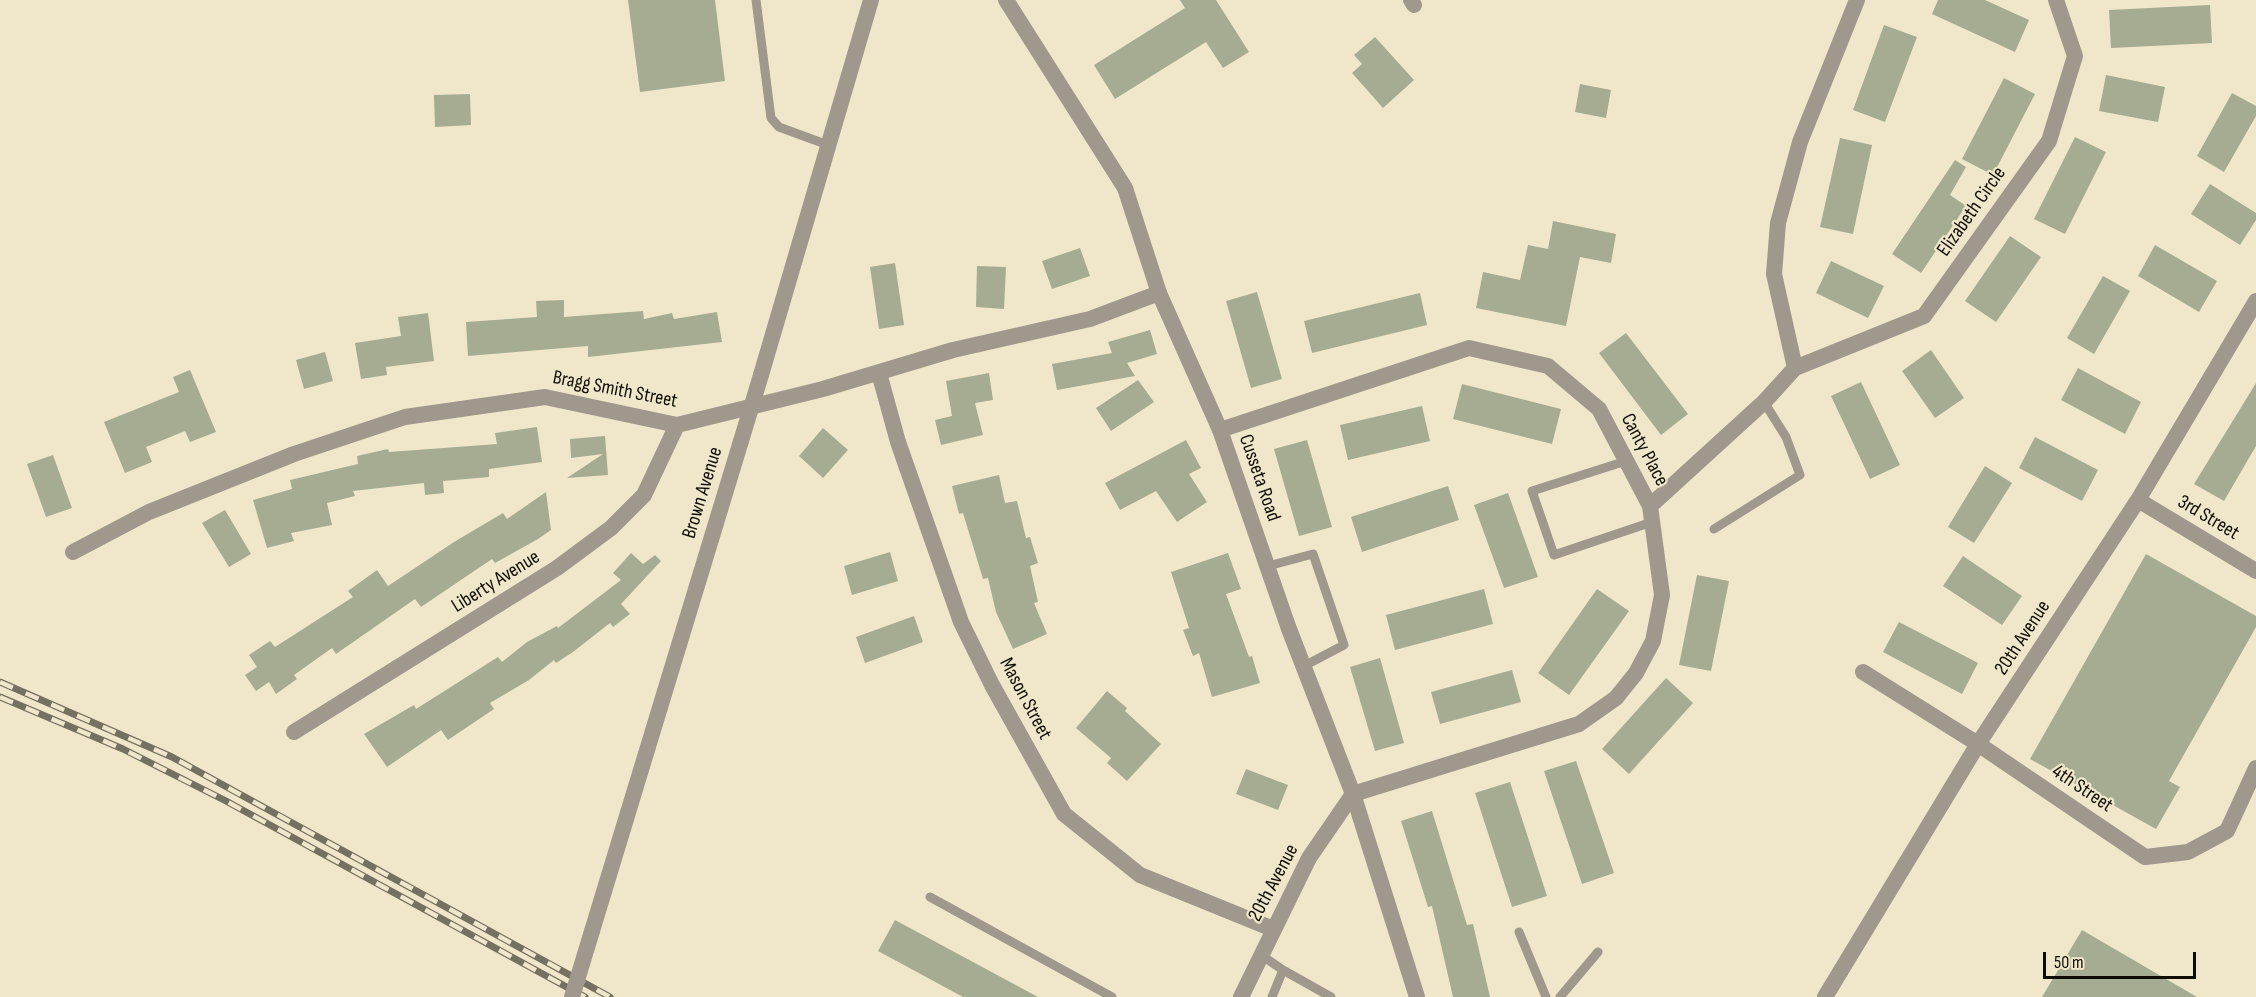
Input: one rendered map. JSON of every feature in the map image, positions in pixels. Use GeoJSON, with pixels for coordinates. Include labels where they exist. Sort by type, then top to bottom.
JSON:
{"type":"FeatureCollection","features":[{"type":"Feature","properties":{"kind":"street","name":"Brown Avenue"},"geometry":{"type":"LineString","coordinates":[[572,997],[741,441],[871,0]]}},
{"type":"Feature","properties":{"kind":"street","name":"Cusseta Road"},"geometry":{"type":"LineString","coordinates":[[1006,0],[1125,188],[1159,293],[1220,429],[1304,666],[1353,794],[1417,997]]}},
{"type":"Feature","properties":{"kind":"street"},"geometry":{"type":"LineString","coordinates":[[1795,368],[1774,274],[1778,223],[1800,142],[1857,0]]}},
{"type":"Feature","properties":{"kind":"street","name":"Elizabeth Circle"},"geometry":{"type":"LineString","coordinates":[[1651,514],[1764,402],[1795,368],[1924,316],[2049,141],[2075,56],[2056,0]]}},
{"type":"Feature","properties":{"kind":"street","name":"Bragg Smith Street"},"geometry":{"type":"LineString","coordinates":[[73,552],[149,512],[294,454],[405,417],[544,397],[677,425],[879,373],[953,350],[1090,319],[1159,293]]}},
{"type":"Feature","properties":{"kind":"street","name":"20th Avenue"},"geometry":{"type":"LineString","coordinates":[[1825,997],[1978,744],[2138,500],[2256,301]]}},
{"type":"Feature","properties":{"kind":"street","name":"Canty Place"},"geometry":{"type":"LineString","coordinates":[[1220,429],[1469,348],[1548,366],[1599,410],[1651,514],[1662,595],[1658,618],[1653,641],[1636,673],[1616,698],[1579,724],[1353,794]]}},
{"type":"Feature","properties":{"kind":"street","name":"Mason Street"},"geometry":{"type":"LineString","coordinates":[[879,373],[898,442],[962,622],[992,685],[1064,814],[1140,874],[1273,929]]}},
{"type":"Feature","properties":{"kind":"street","name":"Liberty Avenue"},"geometry":{"type":"LineString","coordinates":[[294,732],[557,568],[611,528],[644,495],[677,425]]}},
{"type":"Feature","properties":{"kind":"street","name":"3rd Street"},"geometry":{"type":"LineString","coordinates":[[2138,500],[2256,571]]}},
{"type":"Feature","properties":{"kind":"street","name":"4th Street"},"geometry":{"type":"LineString","coordinates":[[1863,672],[1978,744],[2145,857],[2188,852],[2227,831],[2256,768]]}},
{"type":"Feature","properties":{"kind":"street","name":"20th Avenue"},"geometry":{"type":"LineString","coordinates":[[1241,997],[1310,858],[1353,794]]}},
{"type":"Feature","properties":{"kind":"lane"},"geometry":{"type":"LineString","coordinates":[[756,0],[771,118],[779,127],[828,145]]}},
{"type":"Feature","properties":{"kind":"lane"},"geometry":{"type":"LineString","coordinates":[[1713,529],[1800,475],[1786,437],[1764,402]]}},
{"type":"Feature","properties":{"kind":"lane"},"geometry":{"type":"LineString","coordinates":[[1626,460],[1532,491],[1554,555],[1651,514]]}},
{"type":"Feature","properties":{"kind":"lane"},"geometry":{"type":"LineString","coordinates":[[1268,566],[1313,554],[1344,645],[1304,666]]}},
{"type":"Feature","properties":{"kind":"lane"},"geometry":{"type":"LineString","coordinates":[[930,897],[1112,997]]}},
{"type":"Feature","properties":{"kind":"lane"},"geometry":{"type":"LineString","coordinates":[[1519,932],[1546,997]]}},
{"type":"Feature","properties":{"kind":"lane"},"geometry":{"type":"LineString","coordinates":[[1560,997],[1598,952]]}},
{"type":"Feature","properties":{"kind":"lane"},"geometry":{"type":"LineString","coordinates":[[1261,955],[1331,997]]}},
{"type":"Feature","properties":{"kind":"lane"},"geometry":{"type":"LineString","coordinates":[[1272,997],[1283,970]]}},
{"type":"Feature","properties":{"kind":"building"},"geometry":{"type":"Polygon","coordinates":[[[628,0],[715,0],[725,81],[640,92],[628,0]]]}},
{"type":"Feature","properties":{"kind":"building"},"geometry":{"type":"Polygon","coordinates":[[[1180,0],[1216,0],[1249,52],[1223,68],[1206,42],[1115,99],[1094,65],[1185,8],[1180,0]]]}},
{"type":"Feature","properties":{"kind":"building"},"geometry":{"type":"Polygon","coordinates":[[[1938,0],[1985,0],[2029,20],[2015,52],[1932,14],[1938,0]]]}},
{"type":"Feature","properties":{"kind":"building"},"geometry":{"type":"Polygon","coordinates":[[[2210,5],[2212,43],[2111,48],[2109,10],[2210,5]]]}},
{"type":"Feature","properties":{"kind":"building"},"geometry":{"type":"Polygon","coordinates":[[[1884,25],[1917,37],[1885,122],[1853,110],[1884,25]]]}},
{"type":"Feature","properties":{"kind":"building"},"geometry":{"type":"Polygon","coordinates":[[[1375,37],[1414,80],[1383,108],[1352,73],[1362,64],[1354,55],[1375,37]]]}},
{"type":"Feature","properties":{"kind":"building"},"geometry":{"type":"Polygon","coordinates":[[[2106,75],[2165,87],[2158,122],[2099,111],[2106,75]]]}},
{"type":"Feature","properties":{"kind":"building"},"geometry":{"type":"Polygon","coordinates":[[[2004,78],[2035,94],[1993,175],[1962,159],[2004,78]]]}},
{"type":"Feature","properties":{"kind":"building"},"geometry":{"type":"Polygon","coordinates":[[[1580,84],[1611,90],[1606,118],[1575,112],[1580,84]]]}},
{"type":"Feature","properties":{"kind":"building"},"geometry":{"type":"Polygon","coordinates":[[[2232,93],[2256,106],[2256,116],[2224,172],[2197,156],[2232,93]]]}},
{"type":"Feature","properties":{"kind":"building"},"geometry":{"type":"Polygon","coordinates":[[[470,94],[471,125],[435,127],[434,95],[470,94]]]}},
{"type":"Feature","properties":{"kind":"building"},"geometry":{"type":"Polygon","coordinates":[[[2075,137],[2106,152],[2065,234],[2034,219],[2075,137]]]}},
{"type":"Feature","properties":{"kind":"building"},"geometry":{"type":"Polygon","coordinates":[[[1840,138],[1872,145],[1853,234],[1820,227],[1840,138]]]}},
{"type":"Feature","properties":{"kind":"building"},"geometry":{"type":"Polygon","coordinates":[[[1955,160],[1966,167],[1950,195],[1966,206],[1921,273],[1892,254],[1955,160]]]}},
{"type":"Feature","properties":{"kind":"building"},"geometry":{"type":"Polygon","coordinates":[[[2210,184],[2256,213],[2256,220],[2240,245],[2191,214],[2210,184]]]}},
{"type":"Feature","properties":{"kind":"building"},"geometry":{"type":"Polygon","coordinates":[[[1553,221],[1616,234],[1611,263],[1580,257],[1566,326],[1476,308],[1483,272],[1520,280],[1528,245],[1548,249],[1553,221]]]}},
{"type":"Feature","properties":{"kind":"building"},"geometry":{"type":"Polygon","coordinates":[[[2010,236],[2041,257],[1996,322],[1965,301],[2010,236]]]}},
{"type":"Feature","properties":{"kind":"building"},"geometry":{"type":"Polygon","coordinates":[[[2155,245],[2217,281],[2199,312],[2138,276],[2155,245]]]}},
{"type":"Feature","properties":{"kind":"building"},"geometry":{"type":"Polygon","coordinates":[[[1080,248],[1090,276],[1052,289],[1042,261],[1080,248]]]}},
{"type":"Feature","properties":{"kind":"building"},"geometry":{"type":"Polygon","coordinates":[[[1831,261],[1884,286],[1868,318],[1816,293],[1831,261]]]}},
{"type":"Feature","properties":{"kind":"building"},"geometry":{"type":"Polygon","coordinates":[[[895,263],[904,325],[879,329],[870,267],[895,263]]]}},
{"type":"Feature","properties":{"kind":"building"},"geometry":{"type":"Polygon","coordinates":[[[977,266],[1006,267],[1004,309],[976,307],[977,266]]]}},
{"type":"Feature","properties":{"kind":"building"},"geometry":{"type":"Polygon","coordinates":[[[2103,276],[2130,291],[2094,354],[2067,338],[2103,276]]]}},
{"type":"Feature","properties":{"kind":"building"},"geometry":{"type":"Polygon","coordinates":[[[1257,292],[1282,379],[1251,388],[1226,301],[1257,292]]]}},
{"type":"Feature","properties":{"kind":"building"},"geometry":{"type":"Polygon","coordinates":[[[1420,293],[1427,325],[1312,353],[1304,321],[1420,293]]]}},
{"type":"Feature","properties":{"kind":"building"},"geometry":{"type":"Polygon","coordinates":[[[564,300],[564,317],[643,311],[644,319],[672,313],[674,319],[717,312],[722,342],[588,357],[588,346],[468,356],[466,322],[537,317],[536,301],[564,300]]]}},
{"type":"Feature","properties":{"kind":"building"},"geometry":{"type":"Polygon","coordinates":[[[428,313],[434,361],[386,367],[387,375],[361,379],[355,343],[401,336],[398,317],[428,313]]]}},
{"type":"Feature","properties":{"kind":"building"},"geometry":{"type":"Polygon","coordinates":[[[1150,330],[1157,354],[1127,363],[1135,376],[1057,390],[1052,364],[1112,353],[1108,342],[1150,330]]]}},
{"type":"Feature","properties":{"kind":"building"},"geometry":{"type":"Polygon","coordinates":[[[1626,333],[1688,414],[1661,435],[1599,353],[1626,333]]]}},
{"type":"Feature","properties":{"kind":"building"},"geometry":{"type":"Polygon","coordinates":[[[1931,350],[1964,398],[1935,418],[1902,371],[1931,350]]]}},
{"type":"Feature","properties":{"kind":"building"},"geometry":{"type":"Polygon","coordinates":[[[325,352],[333,381],[304,389],[296,360],[325,352]]]}},
{"type":"Feature","properties":{"kind":"building"},"geometry":{"type":"Polygon","coordinates":[[[2078,368],[2141,402],[2125,434],[2061,400],[2078,368]]]}},
{"type":"Feature","properties":{"kind":"building"},"geometry":{"type":"Polygon","coordinates":[[[190,370],[216,432],[190,442],[185,431],[146,447],[152,462],[125,473],[104,422],[179,392],[173,377],[190,370]]]}},
{"type":"Feature","properties":{"kind":"building"},"geometry":{"type":"Polygon","coordinates":[[[989,373],[993,400],[975,403],[983,435],[941,445],[935,420],[952,416],[946,381],[989,373]]]}},
{"type":"Feature","properties":{"kind":"building"},"geometry":{"type":"Polygon","coordinates":[[[1138,380],[1154,402],[1111,431],[1096,408],[1138,380]]]}},
{"type":"Feature","properties":{"kind":"building"},"geometry":{"type":"Polygon","coordinates":[[[1861,382],[1900,465],[1870,479],[1831,396],[1861,382]]]}},
{"type":"Feature","properties":{"kind":"building"},"geometry":{"type":"Polygon","coordinates":[[[2256,383],[2256,446],[2224,501],[2194,484],[2256,383]]]}},
{"type":"Feature","properties":{"kind":"building"},"geometry":{"type":"Polygon","coordinates":[[[1462,384],[1561,409],[1552,444],[1453,419],[1462,384]]]}},
{"type":"Feature","properties":{"kind":"building"},"geometry":{"type":"Polygon","coordinates":[[[1422,406],[1430,441],[1348,460],[1340,425],[1422,406]]]}},
{"type":"Feature","properties":{"kind":"building"},"geometry":{"type":"Polygon","coordinates":[[[537,427],[542,462],[489,469],[489,477],[443,481],[444,493],[425,495],[424,483],[353,491],[355,496],[327,503],[332,525],[291,533],[294,541],[267,548],[253,500],[292,489],[290,480],[358,464],[357,456],[388,449],[389,452],[497,444],[495,433],[537,427]]]}},
{"type":"Feature","properties":{"kind":"building"},"geometry":{"type":"Polygon","coordinates":[[[823,428],[848,450],[823,478],[799,456],[823,428]]]}},
{"type":"Feature","properties":{"kind":"building"},"geometry":{"type":"Polygon","coordinates":[[[605,436],[608,475],[567,478],[603,454],[571,458],[570,439],[605,436]]]}},
{"type":"Feature","properties":{"kind":"building"},"geometry":{"type":"Polygon","coordinates":[[[2035,437],[2098,470],[2082,501],[2019,468],[2035,437]]]}},
{"type":"Feature","properties":{"kind":"building"},"geometry":{"type":"Polygon","coordinates":[[[1186,440],[1201,468],[1189,474],[1207,502],[1177,522],[1156,491],[1120,510],[1105,483],[1186,440]]]}},
{"type":"Feature","properties":{"kind":"building"},"geometry":{"type":"Polygon","coordinates":[[[1307,440],[1332,527],[1299,536],[1274,449],[1307,440]]]}},
{"type":"Feature","properties":{"kind":"building"},"geometry":{"type":"Polygon","coordinates":[[[53,455],[72,508],[46,517],[27,464],[53,455]]]}},
{"type":"Feature","properties":{"kind":"building"},"geometry":{"type":"Polygon","coordinates":[[[1985,466],[2012,483],[1974,543],[1948,527],[1985,466]]]}},
{"type":"Feature","properties":{"kind":"building"},"geometry":{"type":"Polygon","coordinates":[[[999,475],[1005,503],[1017,501],[1026,538],[1030,537],[1038,563],[1030,566],[1038,602],[1034,603],[1047,634],[1013,649],[996,612],[988,578],[983,579],[963,513],[959,514],[952,486],[999,475]]]}},
{"type":"Feature","properties":{"kind":"building"},"geometry":{"type":"Polygon","coordinates":[[[1448,486],[1459,520],[1362,552],[1351,517],[1448,486]]]}},
{"type":"Feature","properties":{"kind":"building"},"geometry":{"type":"Polygon","coordinates":[[[546,492],[551,530],[538,539],[495,563],[492,559],[421,607],[415,599],[336,654],[332,648],[294,675],[297,679],[276,694],[269,682],[256,691],[245,675],[257,667],[249,655],[270,641],[275,647],[353,597],[348,591],[377,570],[388,586],[454,542],[503,513],[507,519],[546,492]]]}},
{"type":"Feature","properties":{"kind":"building"},"geometry":{"type":"Polygon","coordinates":[[[1508,493],[1538,577],[1504,588],[1474,505],[1508,493]]]}},
{"type":"Feature","properties":{"kind":"building"},"geometry":{"type":"Polygon","coordinates":[[[225,510],[251,554],[229,567],[202,523],[225,510]]]}},
{"type":"Feature","properties":{"kind":"building"},"geometry":{"type":"Polygon","coordinates":[[[890,552],[898,581],[852,595],[844,566],[890,552]]]}},
{"type":"Feature","properties":{"kind":"building"},"geometry":{"type":"Polygon","coordinates":[[[631,553],[643,564],[655,555],[661,561],[621,604],[630,614],[613,627],[610,623],[573,652],[556,663],[554,660],[529,680],[490,703],[494,709],[448,740],[441,730],[387,767],[364,734],[414,705],[416,709],[498,657],[502,662],[527,642],[557,626],[558,628],[621,580],[613,573],[631,553]]]}},
{"type":"Feature","properties":{"kind":"building"},"geometry":{"type":"Polygon","coordinates":[[[1228,553],[1241,589],[1226,594],[1249,657],[1252,656],[1260,683],[1212,697],[1199,653],[1193,656],[1183,630],[1189,628],[1171,572],[1228,553]]]}},
{"type":"Feature","properties":{"kind":"building"},"geometry":{"type":"Polygon","coordinates":[[[2146,554],[2256,616],[2256,627],[2169,781],[2180,787],[2156,829],[2030,759],[2146,554]]]}},
{"type":"Feature","properties":{"kind":"building"},"geometry":{"type":"Polygon","coordinates":[[[1963,556],[2022,596],[2002,625],[1943,586],[1963,556]]]}},
{"type":"Feature","properties":{"kind":"building"},"geometry":{"type":"Polygon","coordinates":[[[1697,575],[1729,581],[1711,671],[1679,665],[1697,575]]]}},
{"type":"Feature","properties":{"kind":"building"},"geometry":{"type":"Polygon","coordinates":[[[1484,589],[1493,624],[1395,650],[1386,615],[1484,589]]]}},
{"type":"Feature","properties":{"kind":"building"},"geometry":{"type":"Polygon","coordinates":[[[1597,589],[1629,611],[1569,695],[1538,673],[1597,589]]]}},
{"type":"Feature","properties":{"kind":"building"},"geometry":{"type":"Polygon","coordinates":[[[914,616],[923,642],[865,663],[856,637],[914,616]]]}},
{"type":"Feature","properties":{"kind":"building"},"geometry":{"type":"Polygon","coordinates":[[[1899,622],[1978,663],[1962,694],[1883,652],[1899,622]]]}},
{"type":"Feature","properties":{"kind":"building"},"geometry":{"type":"Polygon","coordinates":[[[1380,658],[1404,743],[1375,751],[1350,667],[1380,658]]]}},
{"type":"Feature","properties":{"kind":"building"},"geometry":{"type":"Polygon","coordinates":[[[1512,670],[1521,702],[1440,724],[1431,692],[1512,670]]]}},
{"type":"Feature","properties":{"kind":"building"},"geometry":{"type":"Polygon","coordinates":[[[1666,678],[1693,703],[1629,774],[1602,749],[1666,678]]]}},
{"type":"Feature","properties":{"kind":"building"},"geometry":{"type":"Polygon","coordinates":[[[1107,691],[1127,708],[1125,711],[1161,744],[1127,781],[1107,763],[1111,758],[1076,728],[1107,691]]]}},
{"type":"Feature","properties":{"kind":"building"},"geometry":{"type":"Polygon","coordinates":[[[1576,761],[1614,873],[1582,884],[1544,771],[1576,761]]]}},
{"type":"Feature","properties":{"kind":"building"},"geometry":{"type":"Polygon","coordinates":[[[1246,769],[1288,785],[1278,810],[1236,794],[1246,769]]]}},
{"type":"Feature","properties":{"kind":"building"},"geometry":{"type":"Polygon","coordinates":[[[1510,782],[1547,896],[1512,907],[1475,793],[1510,782]]]}},
{"type":"Feature","properties":{"kind":"building"},"geometry":{"type":"Polygon","coordinates":[[[1432,811],[1467,925],[1473,924],[1490,997],[1453,997],[1432,906],[1428,907],[1401,821],[1432,811]]]}},
{"type":"Feature","properties":{"kind":"building"},"geometry":{"type":"Polygon","coordinates":[[[895,920],[1038,997],[963,997],[878,951],[895,920]]]}},
{"type":"Feature","properties":{"kind":"building"},"geometry":{"type":"Polygon","coordinates":[[[2082,930],[2197,997],[2042,997],[2082,930]]]}},
{"type":"Feature","properties":{"kind":"railway"},"geometry":{"type":"LineString","coordinates":[[0,682],[172,757],[610,997]]}},
{"type":"Feature","properties":{"kind":"railway"},"geometry":{"type":"LineString","coordinates":[[0,697],[123,749],[226,801],[585,997]]}}]}
